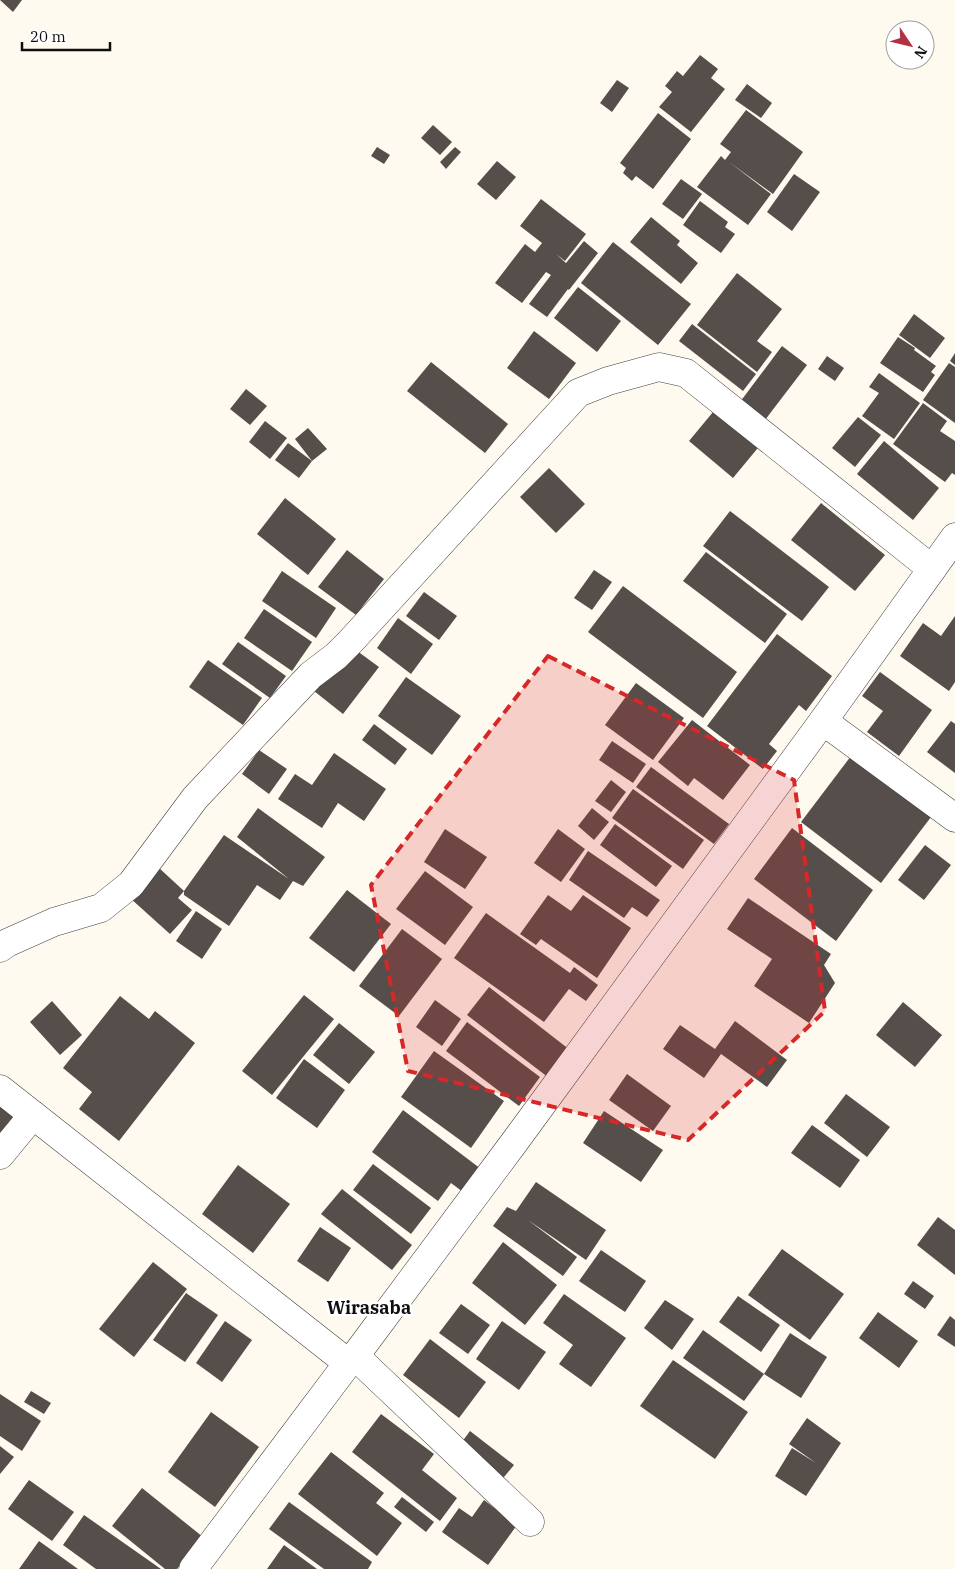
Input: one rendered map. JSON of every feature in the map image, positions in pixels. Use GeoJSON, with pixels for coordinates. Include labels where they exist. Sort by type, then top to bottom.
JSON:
{"type":"FeatureCollection","features":[{"type":"Feature","properties":{"kind":"street"},"geometry":{"type":"LineString","coordinates":[[0,948],[7,942],[54,922],[101,908],[131,884],[195,798],[311,675],[336,656],[351,641],[578,393],[585,390],[608,381],[659,367],[686,373],[932,569]]}},
{"type":"Feature","properties":{"kind":"street"},"geometry":{"type":"LineString","coordinates":[[193,1569],[513,1144],[823,721],[955,536]]}},
{"type":"Feature","properties":{"kind":"street"},"geometry":{"type":"LineString","coordinates":[[823,721],[955,818]]}},
{"type":"Feature","properties":{"kind":"street"},"geometry":{"type":"LineString","coordinates":[[0,1089],[352,1360],[530,1522]]}},
{"type":"Feature","properties":{"kind":"street"},"geometry":{"type":"LineString","coordinates":[[0,1155],[32,1115]]}},
{"type":"Feature","properties":{"kind":"highlighted area"},"geometry":{"type":"Polygon","coordinates":[[[548,656],[794,780],[825,1011],[688,1140],[408,1071],[371,885],[548,656]]]}},
{"type":"Feature","properties":{"kind":"building"},"geometry":{"type":"Polygon","coordinates":[[[0,0],[22,0],[13,12],[0,0]]]}},
{"type":"Feature","properties":{"kind":"building"},"geometry":{"type":"Polygon","coordinates":[[[700,55],[718,69],[711,78],[725,89],[691,132],[659,107],[672,92],[665,86],[677,71],[683,76],[700,55]]]}},
{"type":"Feature","properties":{"kind":"building"},"geometry":{"type":"Polygon","coordinates":[[[617,80],[629,88],[612,112],[600,103],[617,80]]]}},
{"type":"Feature","properties":{"kind":"building"},"geometry":{"type":"Polygon","coordinates":[[[747,84],[772,103],[761,118],[735,100],[747,84]]]}},
{"type":"Feature","properties":{"kind":"building"},"geometry":{"type":"Polygon","coordinates":[[[746,110],[803,152],[773,194],[729,162],[771,194],[748,225],[697,187],[721,156],[725,160],[731,152],[720,144],[746,110]]]}},
{"type":"Feature","properties":{"kind":"building"},"geometry":{"type":"Polygon","coordinates":[[[658,113],[691,139],[653,189],[636,176],[632,181],[623,173],[626,168],[620,163],[658,113]]]}},
{"type":"Feature","properties":{"kind":"building"},"geometry":{"type":"Polygon","coordinates":[[[433,125],[452,142],[440,155],[421,138],[433,125]]]}},
{"type":"Feature","properties":{"kind":"building"},"geometry":{"type":"Polygon","coordinates":[[[377,147],[390,155],[384,164],[371,156],[377,147]]]}},
{"type":"Feature","properties":{"kind":"building"},"geometry":{"type":"Polygon","coordinates":[[[455,147],[461,152],[446,169],[440,162],[455,147]]]}},
{"type":"Feature","properties":{"kind":"building"},"geometry":{"type":"Polygon","coordinates":[[[497,161],[516,177],[496,200],[477,184],[497,161]]]}},
{"type":"Feature","properties":{"kind":"building"},"geometry":{"type":"Polygon","coordinates":[[[794,174],[820,192],[792,231],[767,212],[794,174]]]}},
{"type":"Feature","properties":{"kind":"building"},"geometry":{"type":"Polygon","coordinates":[[[681,179],[702,194],[683,219],[662,204],[681,179]]]}},
{"type":"Feature","properties":{"kind":"building"},"geometry":{"type":"Polygon","coordinates":[[[541,199],[586,234],[565,261],[556,254],[566,263],[584,241],[598,253],[547,317],[529,304],[551,275],[546,272],[522,303],[495,283],[525,244],[535,252],[542,243],[520,226],[541,199]]]}},
{"type":"Feature","properties":{"kind":"building"},"geometry":{"type":"Polygon","coordinates":[[[700,201],[728,222],[725,227],[735,234],[721,253],[683,225],[700,201]]]}},
{"type":"Feature","properties":{"kind":"building"},"geometry":{"type":"Polygon","coordinates":[[[651,217],[680,241],[677,245],[698,263],[681,284],[630,242],[651,217]]]}},
{"type":"Feature","properties":{"kind":"building"},"geometry":{"type":"Polygon","coordinates":[[[613,242],[691,304],[658,345],[581,283],[613,242]]]}},
{"type":"Feature","properties":{"kind":"building"},"geometry":{"type":"Polygon","coordinates":[[[737,273],[782,309],[757,341],[772,352],[757,372],[697,325],[737,273]]]}},
{"type":"Feature","properties":{"kind":"building"},"geometry":{"type":"Polygon","coordinates":[[[578,287],[621,321],[597,352],[554,318],[578,287]]]}},
{"type":"Feature","properties":{"kind":"building"},"geometry":{"type":"Polygon","coordinates":[[[914,314],[945,338],[930,358],[899,335],[914,314]]]}},
{"type":"Feature","properties":{"kind":"building"},"geometry":{"type":"Polygon","coordinates":[[[692,324],[756,374],[743,391],[679,341],[692,324]]]}},
{"type":"Feature","properties":{"kind":"building"},"geometry":{"type":"Polygon","coordinates":[[[534,331],[576,363],[549,399],[507,368],[534,331]]]}},
{"type":"Feature","properties":{"kind":"building"},"geometry":{"type":"Polygon","coordinates":[[[898,337],[915,348],[914,350],[936,366],[931,372],[935,375],[923,392],[880,363],[898,337]]]}},
{"type":"Feature","properties":{"kind":"building"},"geometry":{"type":"Polygon","coordinates":[[[782,346],[807,365],[765,420],[740,402],[782,346]]]}},
{"type":"Feature","properties":{"kind":"building"},"geometry":{"type":"Polygon","coordinates":[[[955,353],[955,365],[950,361],[955,353]]]}},
{"type":"Feature","properties":{"kind":"building"},"geometry":{"type":"Polygon","coordinates":[[[827,356],[844,368],[835,381],[818,369],[827,356]]]}},
{"type":"Feature","properties":{"kind":"building"},"geometry":{"type":"Polygon","coordinates":[[[431,362],[508,424],[485,453],[407,391],[431,362]]]}},
{"type":"Feature","properties":{"kind":"building"},"geometry":{"type":"Polygon","coordinates":[[[949,363],[955,367],[955,423],[923,400],[949,363]]]}},
{"type":"Feature","properties":{"kind":"building"},"geometry":{"type":"Polygon","coordinates":[[[879,373],[920,403],[894,439],[862,416],[879,393],[869,387],[879,373]]]}},
{"type":"Feature","properties":{"kind":"building"},"geometry":{"type":"Polygon","coordinates":[[[246,389],[267,406],[250,425],[230,409],[246,389]]]}},
{"type":"Feature","properties":{"kind":"building"},"geometry":{"type":"Polygon","coordinates":[[[923,403],[947,421],[940,431],[955,441],[955,475],[952,473],[945,482],[893,444],[923,403]]]}},
{"type":"Feature","properties":{"kind":"building"},"geometry":{"type":"Polygon","coordinates":[[[718,406],[762,443],[733,478],[689,441],[718,406]]]}},
{"type":"Feature","properties":{"kind":"building"},"geometry":{"type":"Polygon","coordinates":[[[858,417],[881,435],[855,467],[832,448],[858,417]]]}},
{"type":"Feature","properties":{"kind":"building"},"geometry":{"type":"Polygon","coordinates":[[[265,421],[287,438],[270,459],[249,442],[265,421]]]}},
{"type":"Feature","properties":{"kind":"building"},"geometry":{"type":"Polygon","coordinates":[[[308,428],[327,449],[312,461],[295,439],[308,428]]]}},
{"type":"Feature","properties":{"kind":"building"},"geometry":{"type":"Polygon","coordinates":[[[884,441],[939,488],[913,520],[857,474],[884,441]]]}},
{"type":"Feature","properties":{"kind":"building"},"geometry":{"type":"Polygon","coordinates":[[[288,443],[312,461],[299,478],[275,460],[288,443]]]}},
{"type":"Feature","properties":{"kind":"building"},"geometry":{"type":"Polygon","coordinates":[[[549,468],[585,504],[556,533],[520,497],[549,468]]]}},
{"type":"Feature","properties":{"kind":"building"},"geometry":{"type":"Polygon","coordinates":[[[285,498],[336,539],[308,575],[257,534],[285,498]]]}},
{"type":"Feature","properties":{"kind":"building"},"geometry":{"type":"Polygon","coordinates":[[[821,503],[885,555],[855,591],[791,540],[821,503]]]}},
{"type":"Feature","properties":{"kind":"building"},"geometry":{"type":"Polygon","coordinates":[[[730,511],[829,587],[802,621],[703,546],[730,511]]]}},
{"type":"Feature","properties":{"kind":"building"},"geometry":{"type":"Polygon","coordinates":[[[347,550],[384,579],[356,615],[318,587],[347,550]]]}},
{"type":"Feature","properties":{"kind":"building"},"geometry":{"type":"Polygon","coordinates":[[[706,552],[787,614],[765,643],[683,581],[706,552]]]}},
{"type":"Feature","properties":{"kind":"building"},"geometry":{"type":"Polygon","coordinates":[[[594,570],[612,582],[592,610],[574,598],[594,570]]]}},
{"type":"Feature","properties":{"kind":"building"},"geometry":{"type":"Polygon","coordinates":[[[282,571],[336,608],[316,638],[262,601],[282,571]]]}},
{"type":"Feature","properties":{"kind":"building"},"geometry":{"type":"Polygon","coordinates":[[[623,586],[737,672],[703,718],[588,632],[623,586]]]}},
{"type":"Feature","properties":{"kind":"building"},"geometry":{"type":"Polygon","coordinates":[[[424,592],[457,616],[439,640],[406,616],[424,592]]]}},
{"type":"Feature","properties":{"kind":"building"},"geometry":{"type":"Polygon","coordinates":[[[264,609],[312,642],[292,671],[244,638],[264,609]]]}},
{"type":"Feature","properties":{"kind":"building"},"geometry":{"type":"Polygon","coordinates":[[[955,616],[955,682],[949,691],[900,656],[923,623],[941,636],[955,616]]]}},
{"type":"Feature","properties":{"kind":"building"},"geometry":{"type":"Polygon","coordinates":[[[398,618],[433,644],[411,674],[377,648],[398,618]]]}},
{"type":"Feature","properties":{"kind":"building"},"geometry":{"type":"Polygon","coordinates":[[[777,634],[832,676],[806,711],[799,705],[769,744],[777,751],[763,769],[707,726],[777,634]]]}},
{"type":"Feature","properties":{"kind":"building"},"geometry":{"type":"Polygon","coordinates":[[[238,642],[286,676],[270,698],[222,664],[238,642]]]}},
{"type":"Feature","properties":{"kind":"building"},"geometry":{"type":"Polygon","coordinates":[[[349,645],[379,667],[343,714],[314,691],[349,645]]]}},
{"type":"Feature","properties":{"kind":"building"},"geometry":{"type":"Polygon","coordinates":[[[208,660],[262,698],[243,725],[189,687],[208,660]]]}},
{"type":"Feature","properties":{"kind":"building"},"geometry":{"type":"Polygon","coordinates":[[[880,672],[932,710],[899,756],[867,732],[883,711],[862,696],[880,672]]]}},
{"type":"Feature","properties":{"kind":"building"},"geometry":{"type":"Polygon","coordinates":[[[406,677],[461,716],[432,755],[378,716],[406,677]]]}},
{"type":"Feature","properties":{"kind":"building"},"geometry":{"type":"Polygon","coordinates":[[[636,683],[684,718],[653,760],[605,725],[636,683]]]}},
{"type":"Feature","properties":{"kind":"building"},"geometry":{"type":"Polygon","coordinates":[[[692,720],[750,765],[723,800],[694,778],[688,786],[658,762],[692,720]]]}},
{"type":"Feature","properties":{"kind":"building"},"geometry":{"type":"Polygon","coordinates":[[[951,721],[955,724],[955,773],[927,752],[951,721]]]}},
{"type":"Feature","properties":{"kind":"building"},"geometry":{"type":"Polygon","coordinates":[[[374,724],[407,749],[395,765],[362,740],[374,724]]]}},
{"type":"Feature","properties":{"kind":"building"},"geometry":{"type":"Polygon","coordinates":[[[612,741],[646,764],[633,783],[599,760],[612,741]]]}},
{"type":"Feature","properties":{"kind":"building"},"geometry":{"type":"Polygon","coordinates":[[[259,750],[287,769],[269,794],[242,774],[259,750]]]}},
{"type":"Feature","properties":{"kind":"building"},"geometry":{"type":"Polygon","coordinates":[[[334,753],[386,789],[364,821],[338,803],[322,828],[278,799],[295,774],[312,785],[334,753]]]}},
{"type":"Feature","properties":{"kind":"building"},"geometry":{"type":"Polygon","coordinates":[[[851,756],[931,817],[881,883],[801,822],[851,756]]]}},
{"type":"Feature","properties":{"kind":"building"},"geometry":{"type":"Polygon","coordinates":[[[651,767],[729,824],[714,844],[636,787],[651,767]]]}},
{"type":"Feature","properties":{"kind":"building"},"geometry":{"type":"Polygon","coordinates":[[[611,780],[626,792],[611,812],[595,801],[611,780]]]}},
{"type":"Feature","properties":{"kind":"building"},"geometry":{"type":"Polygon","coordinates":[[[633,789],[704,840],[683,869],[612,818],[633,789]]]}},
{"type":"Feature","properties":{"kind":"building"},"geometry":{"type":"Polygon","coordinates":[[[258,808],[325,857],[303,886],[293,881],[280,900],[257,885],[229,926],[184,895],[184,891],[224,835],[289,879],[237,837],[258,808]]]}},
{"type":"Feature","properties":{"kind":"building"},"geometry":{"type":"Polygon","coordinates":[[[592,808],[609,822],[594,840],[578,826],[592,808]]]}},
{"type":"Feature","properties":{"kind":"building"},"geometry":{"type":"Polygon","coordinates":[[[615,824],[672,866],[656,887],[600,845],[615,824]]]}},
{"type":"Feature","properties":{"kind":"building"},"geometry":{"type":"Polygon","coordinates":[[[792,828],[873,890],[836,941],[754,879],[792,828]]]}},
{"type":"Feature","properties":{"kind":"building"},"geometry":{"type":"Polygon","coordinates":[[[445,829],[487,857],[465,889],[424,862],[445,829]]]}},
{"type":"Feature","properties":{"kind":"building"},"geometry":{"type":"Polygon","coordinates":[[[558,829],[585,849],[561,882],[534,863],[558,829]]]}},
{"type":"Feature","properties":{"kind":"building"},"geometry":{"type":"Polygon","coordinates":[[[925,845],[951,865],[924,900],[898,880],[925,845]]]}},
{"type":"Feature","properties":{"kind":"building"},"geometry":{"type":"Polygon","coordinates":[[[588,851],[660,900],[647,917],[632,907],[624,918],[569,880],[588,851]]]}},
{"type":"Feature","properties":{"kind":"building"},"geometry":{"type":"Polygon","coordinates":[[[158,867],[184,891],[178,898],[192,910],[170,934],[130,898],[158,867]]]}},
{"type":"Feature","properties":{"kind":"building"},"geometry":{"type":"Polygon","coordinates":[[[425,871],[473,907],[445,945],[396,909],[425,871]]]}},
{"type":"Feature","properties":{"kind":"building"},"geometry":{"type":"Polygon","coordinates":[[[347,890],[391,924],[354,972],[309,938],[347,890]]]}},
{"type":"Feature","properties":{"kind":"building"},"geometry":{"type":"Polygon","coordinates":[[[548,895],[571,911],[583,895],[631,928],[597,978],[541,939],[536,945],[520,934],[548,895]]]}},
{"type":"Feature","properties":{"kind":"building"},"geometry":{"type":"Polygon","coordinates":[[[748,898],[831,954],[824,965],[835,983],[809,1023],[754,986],[772,959],[727,929],[748,898]]]}},
{"type":"Feature","properties":{"kind":"building"},"geometry":{"type":"Polygon","coordinates":[[[196,911],[222,929],[202,959],[176,941],[196,911]]]}},
{"type":"Feature","properties":{"kind":"building"},"geometry":{"type":"Polygon","coordinates":[[[486,913],[570,973],[574,967],[598,985],[586,1001],[569,989],[544,1022],[454,958],[486,913]]]}},
{"type":"Feature","properties":{"kind":"building"},"geometry":{"type":"Polygon","coordinates":[[[402,929],[442,959],[399,1016],[359,986],[402,929]]]}},
{"type":"Feature","properties":{"kind":"building"},"geometry":{"type":"Polygon","coordinates":[[[489,987],[570,1050],[549,1078],[467,1015],[489,987]]]}},
{"type":"Feature","properties":{"kind":"building"},"geometry":{"type":"Polygon","coordinates":[[[304,995],[334,1019],[272,1095],[242,1071],[304,995]]]}},
{"type":"Feature","properties":{"kind":"building"},"geometry":{"type":"Polygon","coordinates":[[[120,996],[149,1019],[155,1011],[195,1043],[119,1141],[79,1109],[92,1092],[63,1068],[120,996]]]}},
{"type":"Feature","properties":{"kind":"building"},"geometry":{"type":"Polygon","coordinates":[[[435,1000],[461,1019],[442,1046],[416,1027],[435,1000]]]}},
{"type":"Feature","properties":{"kind":"building"},"geometry":{"type":"Polygon","coordinates":[[[52,1001],[82,1035],[60,1055],[30,1022],[52,1001]]]}},
{"type":"Feature","properties":{"kind":"building"},"geometry":{"type":"Polygon","coordinates":[[[903,1002],[942,1035],[915,1067],[876,1035],[903,1002]]]}},
{"type":"Feature","properties":{"kind":"building"},"geometry":{"type":"Polygon","coordinates":[[[735,1021],[787,1060],[767,1087],[721,1054],[704,1078],[663,1049],[680,1025],[715,1049],[735,1021]]]}},
{"type":"Feature","properties":{"kind":"building"},"geometry":{"type":"Polygon","coordinates":[[[467,1022],[540,1077],[519,1106],[446,1051],[467,1022]]]}},
{"type":"Feature","properties":{"kind":"building"},"geometry":{"type":"Polygon","coordinates":[[[339,1023],[375,1052],[349,1084],[313,1055],[339,1023]]]}},
{"type":"Feature","properties":{"kind":"building"},"geometry":{"type":"Polygon","coordinates":[[[434,1051],[504,1101],[471,1148],[401,1097],[434,1051]]]}},
{"type":"Feature","properties":{"kind":"building"},"geometry":{"type":"Polygon","coordinates":[[[304,1059],[345,1090],[317,1128],[276,1098],[304,1059]]]}},
{"type":"Feature","properties":{"kind":"building"},"geometry":{"type":"Polygon","coordinates":[[[627,1074],[671,1106],[653,1131],[609,1100],[627,1074]]]}},
{"type":"Feature","properties":{"kind":"building"},"geometry":{"type":"Polygon","coordinates":[[[846,1094],[890,1127],[867,1157],[824,1123],[846,1094]]]}},
{"type":"Feature","properties":{"kind":"building"},"geometry":{"type":"Polygon","coordinates":[[[0,1104],[19,1121],[0,1143],[0,1104]]]}},
{"type":"Feature","properties":{"kind":"building"},"geometry":{"type":"Polygon","coordinates":[[[403,1110],[485,1172],[467,1195],[451,1183],[438,1201],[372,1152],[403,1110]]]}},
{"type":"Feature","properties":{"kind":"building"},"geometry":{"type":"Polygon","coordinates":[[[604,1111],[663,1150],[641,1182],[583,1143],[604,1111]]]}},
{"type":"Feature","properties":{"kind":"building"},"geometry":{"type":"Polygon","coordinates":[[[812,1125],[860,1160],[840,1188],[791,1153],[812,1125]]]}},
{"type":"Feature","properties":{"kind":"building"},"geometry":{"type":"Polygon","coordinates":[[[373,1164],[431,1208],[411,1234],[353,1190],[373,1164]]]}},
{"type":"Feature","properties":{"kind":"building"},"geometry":{"type":"Polygon","coordinates":[[[238,1165],[290,1204],[253,1253],[202,1214],[238,1165]]]}},
{"type":"Feature","properties":{"kind":"building"},"geometry":{"type":"Polygon","coordinates":[[[536,1182],[606,1230],[586,1260],[528,1220],[577,1257],[563,1276],[493,1226],[507,1207],[516,1211],[536,1182]]]}},
{"type":"Feature","properties":{"kind":"building"},"geometry":{"type":"Polygon","coordinates":[[[342,1189],[412,1245],[392,1270],[321,1214],[342,1189]]]}},
{"type":"Feature","properties":{"kind":"building"},"geometry":{"type":"Polygon","coordinates":[[[938,1217],[955,1230],[955,1275],[917,1245],[938,1217]]]}},
{"type":"Feature","properties":{"kind":"building"},"geometry":{"type":"Polygon","coordinates":[[[320,1227],[351,1248],[328,1282],[297,1261],[320,1227]]]}},
{"type":"Feature","properties":{"kind":"building"},"geometry":{"type":"Polygon","coordinates":[[[503,1242],[557,1285],[525,1325],[472,1283],[503,1242]]]}},
{"type":"Feature","properties":{"kind":"building"},"geometry":{"type":"Polygon","coordinates":[[[782,1249],[844,1294],[810,1340],[748,1295],[782,1249]]]}},
{"type":"Feature","properties":{"kind":"building"},"geometry":{"type":"Polygon","coordinates":[[[601,1250],[646,1281],[625,1312],[579,1281],[601,1250]]]}},
{"type":"Feature","properties":{"kind":"building"},"geometry":{"type":"Polygon","coordinates":[[[153,1262],[187,1289],[134,1357],[99,1329],[153,1262]]]}},
{"type":"Feature","properties":{"kind":"building"},"geometry":{"type":"Polygon","coordinates":[[[913,1281],[934,1296],[925,1309],[904,1294],[913,1281]]]}},
{"type":"Feature","properties":{"kind":"building"},"geometry":{"type":"Polygon","coordinates":[[[186,1293],[218,1315],[185,1362],[153,1340],[186,1293]]]}},
{"type":"Feature","properties":{"kind":"building"},"geometry":{"type":"Polygon","coordinates":[[[564,1294],[626,1338],[591,1387],[559,1364],[573,1345],[543,1323],[564,1294]]]}},
{"type":"Feature","properties":{"kind":"building"},"geometry":{"type":"Polygon","coordinates":[[[738,1296],[780,1325],[761,1352],[719,1322],[738,1296]]]}},
{"type":"Feature","properties":{"kind":"building"},"geometry":{"type":"Polygon","coordinates":[[[665,1300],[694,1319],[672,1350],[644,1328],[665,1300]]]}},
{"type":"Feature","properties":{"kind":"building"},"geometry":{"type":"Polygon","coordinates":[[[461,1304],[490,1325],[468,1354],[439,1333],[461,1304]]]}},
{"type":"Feature","properties":{"kind":"building"},"geometry":{"type":"Polygon","coordinates":[[[878,1312],[918,1341],[899,1368],[859,1338],[878,1312]]]}},
{"type":"Feature","properties":{"kind":"building"},"geometry":{"type":"Polygon","coordinates":[[[950,1316],[955,1320],[955,1347],[937,1335],[950,1316]]]}},
{"type":"Feature","properties":{"kind":"building"},"geometry":{"type":"Polygon","coordinates":[[[225,1321],[252,1340],[222,1382],[196,1363],[225,1321]]]}},
{"type":"Feature","properties":{"kind":"building"},"geometry":{"type":"Polygon","coordinates":[[[502,1321],[546,1352],[519,1390],[476,1359],[502,1321]]]}},
{"type":"Feature","properties":{"kind":"building"},"geometry":{"type":"Polygon","coordinates":[[[703,1330],[764,1374],[744,1401],[683,1358],[703,1330]]]}},
{"type":"Feature","properties":{"kind":"building"},"geometry":{"type":"Polygon","coordinates":[[[790,1333],[827,1357],[801,1398],[764,1374],[790,1333]]]}},
{"type":"Feature","properties":{"kind":"building"},"geometry":{"type":"Polygon","coordinates":[[[430,1339],[486,1382],[459,1418],[403,1375],[430,1339]]]}},
{"type":"Feature","properties":{"kind":"building"},"geometry":{"type":"Polygon","coordinates":[[[673,1360],[748,1412],[715,1459],[640,1406],[673,1360]]]}},
{"type":"Feature","properties":{"kind":"building"},"geometry":{"type":"Polygon","coordinates":[[[31,1391],[51,1403],[44,1414],[24,1402],[31,1391]]]}},
{"type":"Feature","properties":{"kind":"building"},"geometry":{"type":"Polygon","coordinates":[[[0,1394],[41,1421],[22,1451],[0,1436],[0,1394]]]}},
{"type":"Feature","properties":{"kind":"building"},"geometry":{"type":"Polygon","coordinates":[[[211,1412],[259,1447],[215,1507],[168,1472],[211,1412]]]}},
{"type":"Feature","properties":{"kind":"building"},"geometry":{"type":"Polygon","coordinates":[[[381,1414],[434,1454],[422,1470],[457,1498],[440,1521],[352,1452],[381,1414]]]}},
{"type":"Feature","properties":{"kind":"building"},"geometry":{"type":"Polygon","coordinates":[[[807,1418],[841,1443],[806,1496],[775,1476],[792,1448],[816,1463],[789,1444],[807,1418]]]}},
{"type":"Feature","properties":{"kind":"building"},"geometry":{"type":"Polygon","coordinates":[[[470,1431],[514,1465],[499,1483],[456,1450],[470,1431]]]}},
{"type":"Feature","properties":{"kind":"building"},"geometry":{"type":"Polygon","coordinates":[[[0,1446],[14,1457],[0,1474],[0,1446]]]}},
{"type":"Feature","properties":{"kind":"building"},"geometry":{"type":"Polygon","coordinates":[[[331,1452],[384,1493],[376,1503],[402,1523],[377,1556],[298,1494],[331,1452]]]}},
{"type":"Feature","properties":{"kind":"building"},"geometry":{"type":"Polygon","coordinates":[[[29,1480],[74,1512],[52,1541],[8,1509],[29,1480]]]}},
{"type":"Feature","properties":{"kind":"building"},"geometry":{"type":"Polygon","coordinates":[[[142,1488],[203,1537],[177,1569],[165,1569],[112,1526],[142,1488]]]}},
{"type":"Feature","properties":{"kind":"building"},"geometry":{"type":"Polygon","coordinates":[[[402,1497],[434,1522],[426,1532],[394,1507],[402,1497]]]}},
{"type":"Feature","properties":{"kind":"building"},"geometry":{"type":"Polygon","coordinates":[[[484,1500],[517,1525],[488,1565],[442,1532],[459,1508],[472,1517],[484,1500]]]}},
{"type":"Feature","properties":{"kind":"building"},"geometry":{"type":"Polygon","coordinates":[[[289,1502],[372,1562],[368,1569],[324,1569],[269,1529],[289,1502]]]}},
{"type":"Feature","properties":{"kind":"building"},"geometry":{"type":"Polygon","coordinates":[[[84,1515],[161,1569],[96,1569],[63,1545],[84,1515]]]}},
{"type":"Feature","properties":{"kind":"building"},"geometry":{"type":"Polygon","coordinates":[[[39,1541],[78,1569],[19,1569],[39,1541]]]}},
{"type":"Feature","properties":{"kind":"building"},"geometry":{"type":"Polygon","coordinates":[[[284,1545],[317,1569],[267,1569],[284,1545]]]}},
{"type":"Feature","properties":{"kind":"district","name":"Wirasaba"},"geometry":{"type":"Point","coordinates":[369,1307]}}]}
